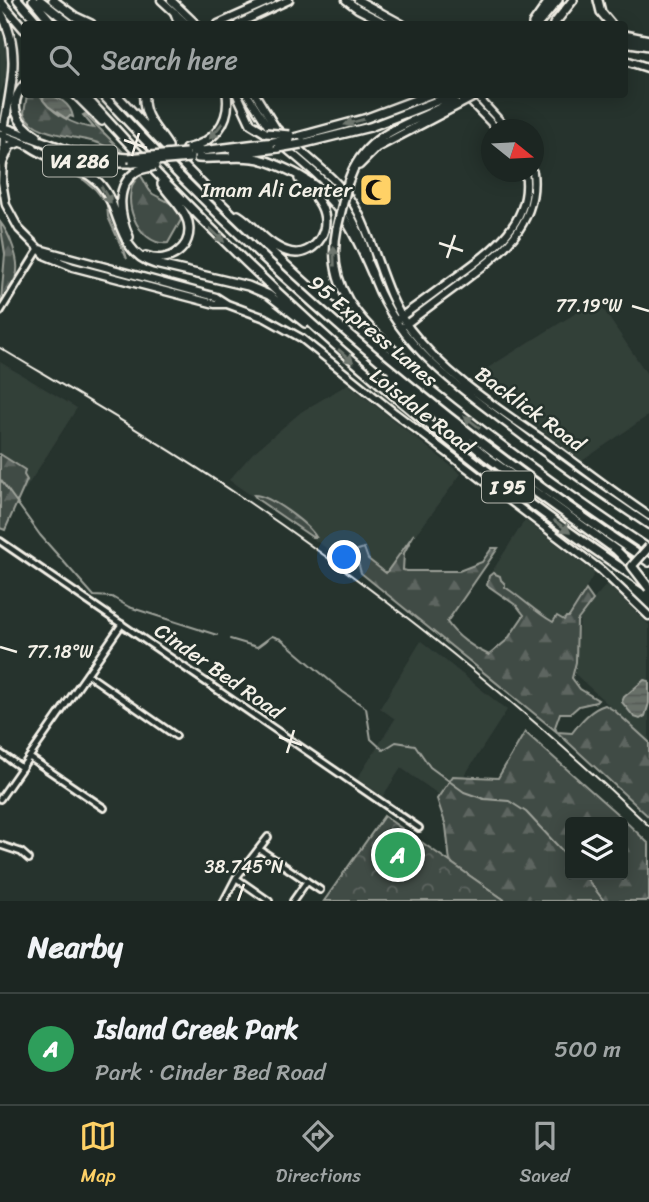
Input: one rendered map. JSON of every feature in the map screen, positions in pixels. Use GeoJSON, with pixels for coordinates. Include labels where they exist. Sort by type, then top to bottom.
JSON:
{"type":"FeatureCollection","features":[{"type":"Feature","properties":{"kind":"highway"},"geometry":{"type":"LineString","coordinates":[[18,0],[36,21]]}},
{"type":"Feature","properties":{"kind":"highway"},"geometry":{"type":"LineString","coordinates":[[33,0],[50,21]]}},
{"type":"Feature","properties":{"kind":"highway"},"geometry":{"type":"LineString","coordinates":[[40,0],[66,21]]}},
{"type":"Feature","properties":{"kind":"highway"},"geometry":{"type":"LineString","coordinates":[[53,0],[66,11],[85,21]]}},
{"type":"Feature","properties":{"kind":"highway"},"geometry":{"type":"LineString","coordinates":[[538,21],[550,0]]}},
{"type":"Feature","properties":{"kind":"highway"},"geometry":{"type":"LineString","coordinates":[[539,21],[558,0]]}},
{"type":"Feature","properties":{"kind":"highway"},"geometry":{"type":"LineString","coordinates":[[556,21],[573,0]]}},
{"type":"Feature","properties":{"kind":"highway"},"geometry":{"type":"LineString","coordinates":[[598,0],[601,12],[608,21]]}},
{"type":"Feature","properties":{"kind":"highway"},"geometry":{"type":"LineString","coordinates":[[0,1],[21,26]]}},
{"type":"Feature","properties":{"kind":"highway"},"geometry":{"type":"LineString","coordinates":[[0,11],[13,44],[14,61],[2,131]]}},
{"type":"Feature","properties":{"kind":"highway"},"geometry":{"type":"LineString","coordinates":[[175,13],[178,21]]}},
{"type":"Feature","properties":{"kind":"highway"},"geometry":{"type":"LineString","coordinates":[[628,35],[649,40]]}},
{"type":"Feature","properties":{"kind":"highway"},"geometry":{"type":"LineString","coordinates":[[628,42],[649,46]]}},
{"type":"Feature","properties":{"kind":"highway"},"geometry":{"type":"LineString","coordinates":[[628,61],[649,68]]}},
{"type":"Feature","properties":{"kind":"highway"},"geometry":{"type":"LineString","coordinates":[[0,104],[12,83]]}},
{"type":"Feature","properties":{"kind":"highway"},"geometry":{"type":"LineString","coordinates":[[21,91],[15,102],[20,123],[37,136],[80,153]]}},
{"type":"Feature","properties":{"kind":"highway"},"geometry":{"type":"LineString","coordinates":[[79,98],[95,116],[118,133]]}},
{"type":"Feature","properties":{"kind":"highway","name":"I 95"},"geometry":{"type":"LineString","coordinates":[[87,98],[224,242],[372,379],[472,460],[649,587]]}},
{"type":"Feature","properties":{"kind":"highway","name":"95 Express Lanes"},"geometry":{"type":"LineString","coordinates":[[106,98],[225,222],[354,340],[519,471],[649,562]]}},
{"type":"Feature","properties":{"kind":"highway","name":"I 95"},"geometry":{"type":"LineString","coordinates":[[120,98],[224,206],[344,317],[447,403],[558,486],[649,548]]}},
{"type":"Feature","properties":{"kind":"highway"},"geometry":{"type":"LineString","coordinates":[[144,98],[147,118],[176,158]]}},
{"type":"Feature","properties":{"kind":"highway"},"geometry":{"type":"LineString","coordinates":[[189,155],[217,132],[226,116],[227,98]]}},
{"type":"Feature","properties":{"kind":"highway"},"geometry":{"type":"LineString","coordinates":[[239,98],[251,124],[266,133],[292,138]]}},
{"type":"Feature","properties":{"kind":"highway","name":"VA 286"},"geometry":{"type":"LineString","coordinates":[[2,131],[80,153],[130,160],[277,144],[393,110],[422,98]]}},
{"type":"Feature","properties":{"kind":"highway","name":"VA 286"},"geometry":{"type":"LineString","coordinates":[[2,131],[30,146],[80,161],[130,160],[277,144],[301,144],[370,127],[455,98]]}},
{"type":"Feature","properties":{"kind":"highway"},"geometry":{"type":"LineString","coordinates":[[447,403],[371,330],[348,302],[338,281],[334,264],[337,228],[349,183],[357,167],[369,153],[456,98]]}},
{"type":"Feature","properties":{"kind":"highway"},"geometry":{"type":"LineString","coordinates":[[2,164],[10,146],[22,142]]}},
{"type":"Feature","properties":{"kind":"highway"},"geometry":{"type":"LineString","coordinates":[[30,146],[82,170],[100,185],[108,196],[127,244],[141,259],[254,288],[273,298],[295,317],[321,333]]}},
{"type":"Feature","properties":{"kind":"highway"},"geometry":{"type":"LineString","coordinates":[[152,169],[182,211],[188,225],[187,239],[182,248],[173,256],[151,258],[141,253],[130,239],[124,224],[121,201],[123,186],[129,177],[139,170],[189,155],[254,158],[284,168],[314,186],[336,205],[354,233],[372,272]]}},
{"type":"Feature","properties":{"kind":"highway"},"geometry":{"type":"LineString","coordinates":[[224,206],[248,221],[281,249],[296,253],[310,249],[318,243],[323,234],[325,215],[311,192],[284,168]]}},
{"type":"Feature","properties":{"kind":"highway"},"geometry":{"type":"LineString","coordinates":[[354,340],[400,385],[449,427],[616,550],[649,587]]}},
{"type":"Feature","properties":{"kind":"highway"},"geometry":{"type":"LineString","coordinates":[[632,566],[649,548]]}},
{"type":"Feature","properties":{"kind":"main road"},"geometry":{"type":"LineString","coordinates":[[161,0],[184,21]]}},
{"type":"Feature","properties":{"kind":"main road"},"geometry":{"type":"LineString","coordinates":[[171,0],[193,21]]}},
{"type":"Feature","properties":{"kind":"main road"},"geometry":{"type":"LineString","coordinates":[[242,21],[272,0]]}},
{"type":"Feature","properties":{"kind":"main road"},"geometry":{"type":"LineString","coordinates":[[225,21],[262,6],[289,0]]}},
{"type":"Feature","properties":{"kind":"main road"},"geometry":{"type":"LineString","coordinates":[[346,0],[381,21]]}},
{"type":"Feature","properties":{"kind":"main road"},"geometry":{"type":"LineString","coordinates":[[358,0],[396,21]]}},
{"type":"Feature","properties":{"kind":"main road"},"geometry":{"type":"LineString","coordinates":[[249,98],[277,144],[328,184],[348,208],[364,243],[382,297],[399,319]]}},
{"type":"Feature","properties":{"kind":"main road"},"geometry":{"type":"LineString","coordinates":[[257,98],[276,128],[292,138],[351,199],[368,232],[399,319]]}},
{"type":"Feature","properties":{"kind":"main road"},"geometry":{"type":"LineString","coordinates":[[459,98],[485,119]]}},
{"type":"Feature","properties":{"kind":"main road"},"geometry":{"type":"LineString","coordinates":[[480,98],[499,119]]}},
{"type":"Feature","properties":{"kind":"main road","name":"Loisdale Road"},"geometry":{"type":"LineString","coordinates":[[2,131],[3,192],[8,209],[19,229],[46,256],[68,265],[215,304],[227,304],[265,318],[302,338],[404,420],[601,570],[649,616]]}},
{"type":"Feature","properties":{"kind":"main road"},"geometry":{"type":"LineString","coordinates":[[399,319],[481,259],[503,238],[523,207],[526,182]]}},
{"type":"Feature","properties":{"kind":"main road"},"geometry":{"type":"LineString","coordinates":[[403,326],[493,259],[514,238],[531,206],[534,182]]}},
{"type":"Feature","properties":{"kind":"main road","name":"Backlick Road"},"geometry":{"type":"LineString","coordinates":[[399,319],[420,353],[452,383],[566,468],[649,525]]}},
{"type":"Feature","properties":{"kind":"main road","name":"Backlick Road"},"geometry":{"type":"LineString","coordinates":[[403,326],[471,389],[649,516]]}},
{"type":"Feature","properties":{"kind":"street"},"geometry":{"type":"LineString","coordinates":[[0,312],[39,249]]}},
{"type":"Feature","properties":{"kind":"street","name":"Cinder Bed Road"},"geometry":{"type":"LineString","coordinates":[[0,541],[419,828]]}},
{"type":"Feature","properties":{"kind":"street"},"geometry":{"type":"LineString","coordinates":[[0,800],[122,624]]}},
{"type":"Feature","properties":{"kind":"street"},"geometry":{"type":"LineString","coordinates":[[87,674],[176,736]]}},
{"type":"Feature","properties":{"kind":"street"},"geometry":{"type":"LineString","coordinates":[[0,753],[22,768]]}},
{"type":"Feature","properties":{"kind":"street"},"geometry":{"type":"LineString","coordinates":[[29,757],[104,808]]}},
{"type":"Feature","properties":{"kind":"street"},"geometry":{"type":"LineString","coordinates":[[223,901],[236,878],[268,836]]}},
{"type":"Feature","properties":{"kind":"street"},"geometry":{"type":"LineString","coordinates":[[0,845],[20,852],[29,859]]}},
{"type":"Feature","properties":{"kind":"street"},"geometry":{"type":"LineString","coordinates":[[259,849],[320,890]]}},
{"type":"Feature","properties":{"kind":"street"},"geometry":{"type":"LineString","coordinates":[[236,878],[269,901]]}},
{"type":"Feature","properties":{"kind":"street"},"geometry":{"type":"LineString","coordinates":[[293,901],[307,881]]}},
{"type":"Feature","properties":{"kind":"shaded area"},"geometry":{"type":"Polygon","coordinates":[[[0,25],[10,59],[0,94],[0,25]]]}},
{"type":"Feature","properties":{"kind":"shaded area"},"geometry":{"type":"Polygon","coordinates":[[[57,98],[62,101],[73,117],[67,119],[43,100],[57,98]]]}},
{"type":"Feature","properties":{"kind":"shaded area"},"geometry":{"type":"Polygon","coordinates":[[[597,300],[649,377],[649,415],[582,461],[473,377],[597,300]]]}},
{"type":"Feature","properties":{"kind":"shaded area"},"geometry":{"type":"Polygon","coordinates":[[[0,362],[77,408],[2,526],[0,525],[0,362]]]}},
{"type":"Feature","properties":{"kind":"shaded area"},"geometry":{"type":"Polygon","coordinates":[[[348,384],[461,474],[379,585],[229,480],[253,453],[301,412],[348,384]]]}},
{"type":"Feature","properties":{"kind":"shaded area"},"geometry":{"type":"Polygon","coordinates":[[[525,520],[595,573],[561,627],[529,607],[491,573],[525,520]]]}},
{"type":"Feature","properties":{"kind":"shaded area"},"geometry":{"type":"Polygon","coordinates":[[[607,584],[649,625],[649,742],[575,674],[580,615],[607,584]]]}},
{"type":"Feature","properties":{"kind":"shaded area"},"geometry":{"type":"Polygon","coordinates":[[[421,641],[507,710],[448,801],[401,768],[383,796],[357,779],[395,719],[380,708],[421,641]]]}},
{"type":"Feature","properties":{"kind":"shaded area"},"geometry":{"type":"Polygon","coordinates":[[[644,680],[649,681],[649,703],[645,716],[640,719],[634,717],[622,702],[624,697],[644,680]]]}},
{"type":"Feature","properties":{"kind":"green space"},"geometry":{"type":"Polygon","coordinates":[[[26,98],[42,98],[63,118],[94,128],[83,115],[85,114],[121,150],[55,134],[36,126],[24,113],[26,98]]]}},
{"type":"Feature","properties":{"kind":"green space"},"geometry":{"type":"Polygon","coordinates":[[[26,150],[77,172],[102,192],[112,214],[127,259],[108,217],[107,204],[95,189],[84,180],[26,150]]]}},
{"type":"Feature","properties":{"kind":"green space"},"geometry":{"type":"Polygon","coordinates":[[[140,175],[151,192],[170,203],[179,214],[181,220],[168,243],[147,237],[134,218],[130,194],[140,175]]]}},
{"type":"Feature","properties":{"kind":"green space"},"geometry":{"type":"Polygon","coordinates":[[[0,222],[7,233],[17,263],[14,282],[1,301],[5,254],[0,222]]]}},
{"type":"Feature","properties":{"kind":"green space"},"geometry":{"type":"Polygon","coordinates":[[[0,454],[25,470],[27,480],[5,530],[0,528],[0,454]]]}},
{"type":"Feature","properties":{"kind":"green space"},"geometry":{"type":"Polygon","coordinates":[[[254,495],[288,511],[316,537],[312,537],[254,495]]]}},
{"type":"Feature","properties":{"kind":"green space"},"geometry":{"type":"Polygon","coordinates":[[[414,534],[404,553],[403,570],[407,571],[459,571],[482,562],[492,548],[498,548],[447,622],[465,641],[489,655],[507,640],[524,615],[517,606],[487,585],[489,576],[493,573],[500,576],[505,587],[553,622],[557,616],[564,620],[569,617],[586,590],[593,600],[577,621],[576,662],[572,678],[580,689],[598,700],[579,706],[571,713],[560,713],[555,727],[557,732],[361,573],[355,551],[364,548],[368,559],[386,573],[414,534]]]}},
{"type":"Feature","properties":{"kind":"green space"},"geometry":{"type":"Polygon","coordinates":[[[605,705],[649,742],[649,817],[557,732],[572,733],[591,712],[605,705]]]}},
{"type":"Feature","properties":{"kind":"green space"},"geometry":{"type":"Polygon","coordinates":[[[525,732],[621,817],[565,817],[565,880],[628,880],[628,824],[649,844],[649,901],[506,901],[450,862],[446,826],[437,799],[453,776],[498,778],[525,732]]]}},
{"type":"Feature","properties":{"kind":"green space"},"geometry":{"type":"Polygon","coordinates":[[[384,816],[506,901],[324,901],[384,816]]]}},
{"type":"Feature","properties":{"kind":"waterway"},"geometry":{"type":"LineString","coordinates":[[0,479],[40,535],[94,596],[112,597],[129,607],[217,635]]}},
{"type":"Feature","properties":{"kind":"waterway"},"geometry":{"type":"LineString","coordinates":[[230,639],[257,647],[272,636],[281,639],[366,708],[371,739],[383,750],[396,742],[415,745],[430,767],[464,792],[484,799],[509,801],[526,812],[565,854]]}},
{"type":"Feature","properties":{"kind":"waterway"},"geometry":{"type":"LineString","coordinates":[[588,880],[604,901]]}},
{"type":"Feature","properties":{"kind":"railway"},"geometry":{"type":"LineString","coordinates":[[0,348],[184,460],[298,536],[453,654],[553,738],[649,826]]}},
{"type":"Feature","properties":{"kind":"place","name":"Imam Ali Center"},"geometry":{"type":"Point","coordinates":[376,190]}},
{"type":"Feature","properties":{"kind":"place","name":"Island Creek Park"},"geometry":{"type":"Point","coordinates":[398,855]}}]}
